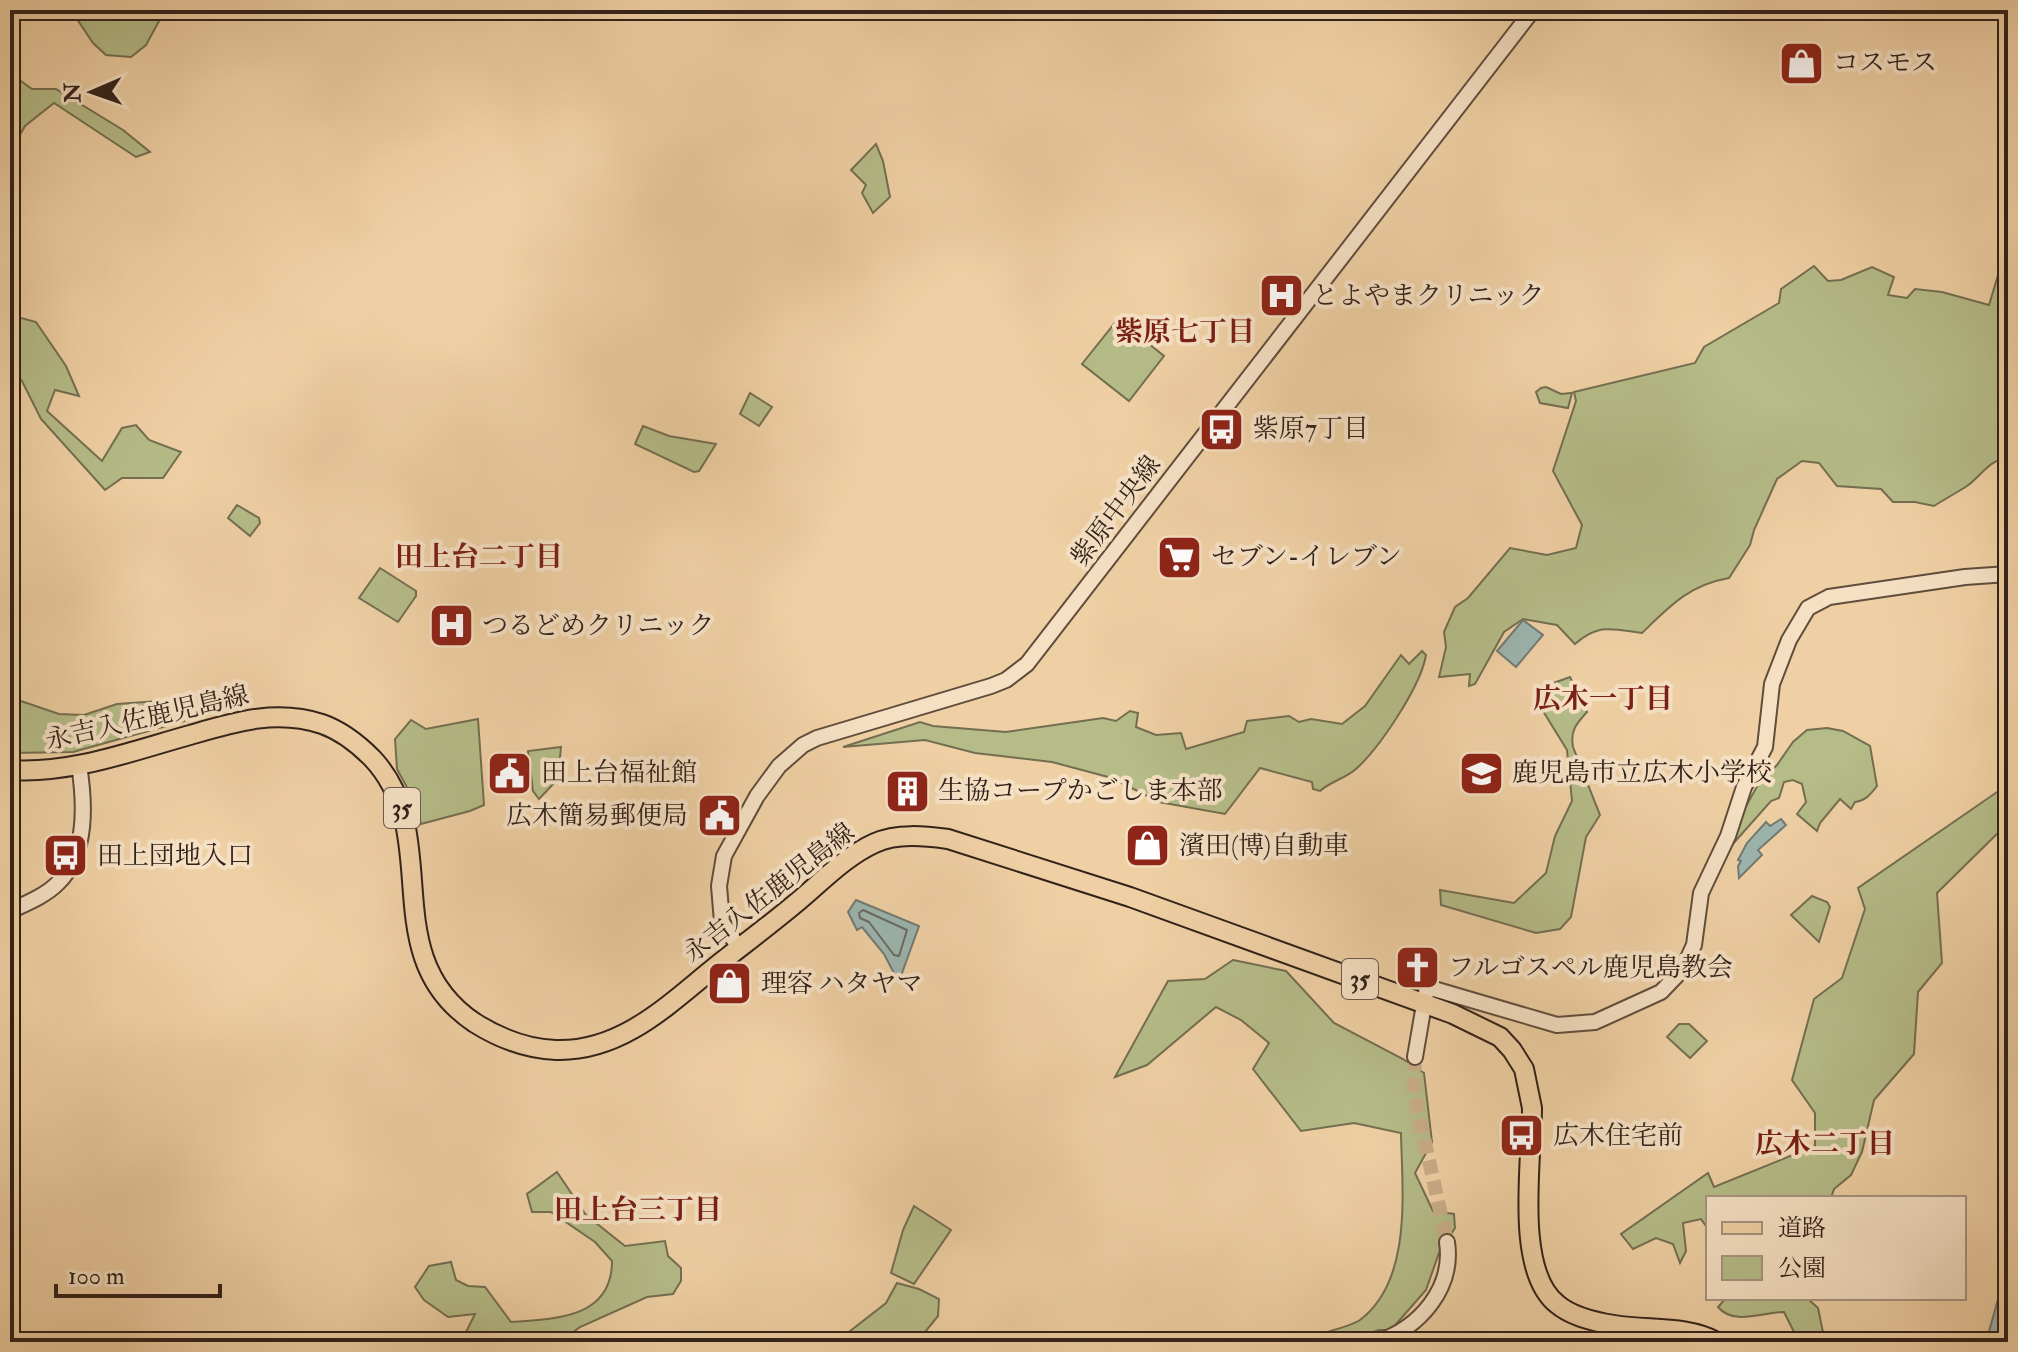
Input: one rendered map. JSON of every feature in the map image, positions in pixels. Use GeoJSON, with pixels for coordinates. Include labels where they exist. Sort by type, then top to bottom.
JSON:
{"type":"FeatureCollection","features":[{"type":"Feature","properties":{"kind":"main road","name":"永吉入佐鹿児島線"},"geometry":{"type":"LineString","coordinates":[[10,770],[79,765],[257,717],[276,715],[324,725],[351,739],[386,774],[401,805],[408,831],[417,938],[445,995],[462,1013],[500,1036],[520,1044],[556,1050],[590,1047],[626,1034],[643,1024],[823,879],[877,842],[928,836],[984,850],[1130,897],[1423,1002],[1500,1037],[1524,1069],[1532,1108],[1531,1253],[1537,1276],[1554,1303],[1594,1321],[1683,1331],[1717,1342]]}},
{"type":"Feature","properties":{"kind":"street","name":"紫原中央線"},"geometry":{"type":"LineString","coordinates":[[739,948],[722,922],[719,886],[724,856],[757,796],[779,766],[803,745],[817,738],[991,686],[1006,680],[1027,664],[1533,10]]}},
{"type":"Feature","properties":{"kind":"street"},"geometry":{"type":"LineString","coordinates":[[1415,1057],[1427,987],[1557,1025],[1610,1017],[1661,992],[1683,969],[1694,945],[1701,893],[1728,836],[1744,787],[1765,747],[1772,684],[1789,640],[1808,608],[1829,597],[1965,577],[2008,574]]}},
{"type":"Feature","properties":{"kind":"street"},"geometry":{"type":"LineString","coordinates":[[10,911],[56,886],[72,865],[81,833],[79,765]]}},
{"type":"Feature","properties":{"kind":"street"},"geometry":{"type":"LineString","coordinates":[[1377,1342],[1410,1327],[1428,1308],[1444,1280],[1449,1253],[1447,1242]]}},
{"type":"Feature","properties":{"kind":"green space"},"geometry":{"type":"Polygon","coordinates":[[[71,10],[165,10],[146,45],[131,57],[106,55],[93,43],[71,10]]]}},
{"type":"Feature","properties":{"kind":"green space"},"geometry":{"type":"Polygon","coordinates":[[[10,73],[32,89],[56,89],[123,130],[150,152],[136,157],[54,103],[25,126],[16,142],[10,145],[10,73]]]}},
{"type":"Feature","properties":{"kind":"green space"},"geometry":{"type":"Polygon","coordinates":[[[876,144],[883,161],[890,197],[873,213],[862,193],[866,185],[851,170],[876,144]]]}},
{"type":"Feature","properties":{"kind":"green space"},"geometry":{"type":"Polygon","coordinates":[[[2008,252],[2008,457],[1995,462],[1967,486],[1934,506],[1893,502],[1881,489],[1837,486],[1819,463],[1802,461],[1777,479],[1750,545],[1729,578],[1691,591],[1642,633],[1599,630],[1575,644],[1557,625],[1523,619],[1504,632],[1475,684],[1469,686],[1470,674],[1439,677],[1446,647],[1444,632],[1455,607],[1468,598],[1510,548],[1547,555],[1576,548],[1582,525],[1553,471],[1576,401],[1574,392],[1695,363],[1704,347],[1779,303],[1781,289],[1814,266],[1828,281],[1841,280],[1872,267],[1894,277],[1888,295],[1907,298],[1915,289],[1942,292],[1989,305],[2008,252]]]}},
{"type":"Feature","properties":{"kind":"green space"},"geometry":{"type":"Polygon","coordinates":[[[10,315],[36,322],[66,366],[79,396],[55,390],[47,411],[102,461],[122,428],[136,425],[149,440],[181,452],[163,478],[122,478],[105,490],[41,419],[22,381],[10,366],[10,315]]]}},
{"type":"Feature","properties":{"kind":"green space"},"geometry":{"type":"Polygon","coordinates":[[[1118,319],[1164,356],[1129,401],[1082,364],[1118,319]]]}},
{"type":"Feature","properties":{"kind":"green space"},"geometry":{"type":"Polygon","coordinates":[[[1546,387],[1561,394],[1572,393],[1568,408],[1540,403],[1536,392],[1546,387]]]}},
{"type":"Feature","properties":{"kind":"green space"},"geometry":{"type":"Polygon","coordinates":[[[750,393],[772,407],[759,426],[740,414],[750,393]]]}},
{"type":"Feature","properties":{"kind":"green space"},"geometry":{"type":"Polygon","coordinates":[[[643,426],[669,436],[716,444],[699,471],[694,472],[635,444],[643,426]]]}},
{"type":"Feature","properties":{"kind":"green space"},"geometry":{"type":"Polygon","coordinates":[[[237,505],[259,518],[260,523],[250,536],[228,518],[237,505]]]}},
{"type":"Feature","properties":{"kind":"green space"},"geometry":{"type":"Polygon","coordinates":[[[380,568],[416,591],[416,596],[398,622],[359,598],[380,568]]]}},
{"type":"Feature","properties":{"kind":"green space"},"geometry":{"type":"Polygon","coordinates":[[[1422,651],[1426,655],[1423,668],[1408,699],[1377,746],[1353,771],[1320,791],[1313,789],[1312,782],[1260,768],[1225,814],[1159,802],[1112,778],[1052,762],[975,753],[925,740],[843,747],[920,722],[933,726],[1006,732],[1103,718],[1116,721],[1130,711],[1138,713],[1136,727],[1156,735],[1181,733],[1186,749],[1244,732],[1247,721],[1289,716],[1299,722],[1311,719],[1342,724],[1365,706],[1401,655],[1409,664],[1422,651]]]}},
{"type":"Feature","properties":{"kind":"green space"},"geometry":{"type":"Polygon","coordinates":[[[1570,677],[1587,712],[1575,728],[1573,747],[1600,815],[1586,837],[1571,917],[1560,929],[1536,933],[1441,905],[1440,890],[1514,903],[1546,873],[1555,836],[1572,801],[1567,750],[1538,703],[1538,692],[1570,677]]]}},
{"type":"Feature","properties":{"kind":"green space"},"geometry":{"type":"Polygon","coordinates":[[[10,700],[59,714],[84,715],[117,704],[173,700],[184,721],[73,752],[10,753],[10,700]]]}},
{"type":"Feature","properties":{"kind":"green space"},"geometry":{"type":"Polygon","coordinates":[[[478,719],[484,805],[421,824],[416,804],[397,769],[395,739],[411,720],[426,729],[478,719]]]}},
{"type":"Feature","properties":{"kind":"green space"},"geometry":{"type":"Polygon","coordinates":[[[1827,728],[1843,731],[1870,746],[1875,789],[1865,799],[1855,802],[1851,809],[1840,799],[1817,831],[1797,814],[1806,802],[1802,784],[1793,780],[1784,782],[1779,798],[1771,801],[1731,846],[1746,806],[1759,783],[1807,730],[1827,728]]]}},
{"type":"Feature","properties":{"kind":"green space"},"geometry":{"type":"Polygon","coordinates":[[[561,747],[558,779],[539,799],[533,791],[528,751],[561,747]]]}},
{"type":"Feature","properties":{"kind":"green space"},"geometry":{"type":"Polygon","coordinates":[[[2000,790],[2008,793],[2008,823],[1937,893],[1942,963],[1918,992],[1914,1054],[1874,1100],[1862,1152],[1851,1175],[1834,1189],[1832,1196],[1706,1196],[1706,1226],[1701,1219],[1683,1223],[1686,1251],[1680,1263],[1673,1244],[1656,1238],[1633,1249],[1621,1234],[1708,1173],[1714,1187],[1815,1146],[1815,1113],[1792,1080],[1814,999],[1842,978],[1865,909],[1858,888],[2000,790]]]}},
{"type":"Feature","properties":{"kind":"green space"},"geometry":{"type":"Polygon","coordinates":[[[1812,896],[1827,902],[1830,907],[1819,942],[1791,915],[1812,896]]]}},
{"type":"Feature","properties":{"kind":"green space"},"geometry":{"type":"Polygon","coordinates":[[[1233,960],[1286,971],[1334,1023],[1424,1073],[1432,1142],[1415,1173],[1433,1211],[1454,1214],[1455,1228],[1439,1253],[1426,1290],[1391,1330],[1379,1330],[1344,1342],[1290,1342],[1360,1320],[1377,1303],[1389,1282],[1401,1233],[1401,1133],[1354,1123],[1301,1131],[1253,1069],[1269,1043],[1241,1020],[1216,1007],[1147,1065],[1115,1077],[1168,981],[1205,979],[1233,960]]]}},
{"type":"Feature","properties":{"kind":"green space"},"geometry":{"type":"Polygon","coordinates":[[[1679,1024],[1689,1024],[1707,1041],[1690,1058],[1667,1037],[1679,1024]]]}},
{"type":"Feature","properties":{"kind":"green space"},"geometry":{"type":"Polygon","coordinates":[[[557,1172],[586,1215],[625,1246],[665,1241],[668,1256],[681,1268],[681,1281],[673,1294],[647,1297],[580,1327],[560,1342],[461,1342],[475,1314],[448,1317],[424,1300],[415,1287],[429,1266],[451,1262],[456,1280],[468,1286],[485,1287],[511,1322],[562,1317],[591,1305],[602,1295],[609,1280],[612,1261],[595,1242],[551,1212],[532,1212],[527,1194],[557,1172]]]}},
{"type":"Feature","properties":{"kind":"green space"},"geometry":{"type":"Polygon","coordinates":[[[914,1206],[951,1230],[914,1284],[891,1273],[903,1230],[914,1206]]]}},
{"type":"Feature","properties":{"kind":"green space"},"geometry":{"type":"Polygon","coordinates":[[[897,1283],[939,1299],[938,1316],[917,1342],[836,1342],[886,1303],[897,1283]]]}},
{"type":"Feature","properties":{"kind":"green space"},"geometry":{"type":"Polygon","coordinates":[[[1724,1300],[1809,1300],[1818,1308],[1825,1342],[1799,1342],[1784,1312],[1740,1317],[1725,1313],[1718,1307],[1724,1300]]]}},
{"type":"Feature","properties":{"kind":"water"},"geometry":{"type":"Polygon","coordinates":[[[1523,620],[1543,635],[1516,667],[1497,651],[1523,620]]]}},
{"type":"Feature","properties":{"kind":"water"},"geometry":{"type":"Polygon","coordinates":[[[1781,819],[1786,825],[1758,850],[1762,855],[1739,878],[1741,861],[1738,860],[1747,843],[1766,822],[1770,826],[1781,819]]]}},
{"type":"Feature","properties":{"kind":"water"},"geometry":{"type":"Polygon","coordinates":[[[856,900],[919,926],[901,976],[895,975],[884,954],[862,927],[857,930],[848,912],[856,900]]]}},
{"type":"Feature","properties":{"kind":"water"},"geometry":{"type":"Polygon","coordinates":[[[2008,1264],[2008,1314],[2000,1342],[1986,1342],[2008,1264]]]}},
{"type":"Feature","properties":{"kind":"tunnel"},"geometry":{"type":"LineString","coordinates":[[1415,1057],[1414,1093],[1447,1242]]}},
{"type":"Feature","properties":{"kind":"place","name":"コスモス"},"geometry":{"type":"Point","coordinates":[1802,63]}},
{"type":"Feature","properties":{"kind":"place","name":"とよやまクリニック"},"geometry":{"type":"Point","coordinates":[1281,296]}},
{"type":"Feature","properties":{"kind":"place","name":"紫原7丁目"},"geometry":{"type":"Point","coordinates":[1222,429]}},
{"type":"Feature","properties":{"kind":"place","name":"セブン-イレブン"},"geometry":{"type":"Point","coordinates":[1180,557]}},
{"type":"Feature","properties":{"kind":"place","name":"つるどめクリニック"},"geometry":{"type":"Point","coordinates":[451,626]}},
{"type":"Feature","properties":{"kind":"place","name":"田上台福祉館"},"geometry":{"type":"Point","coordinates":[510,773]}},
{"type":"Feature","properties":{"kind":"place","name":"鹿児島市立広木小学校"},"geometry":{"type":"Point","coordinates":[1481,773]}},
{"type":"Feature","properties":{"kind":"place","name":"生協コープかごしま本部"},"geometry":{"type":"Point","coordinates":[907,791]}},
{"type":"Feature","properties":{"kind":"place","name":"広木簡易郵便局"},"geometry":{"type":"Point","coordinates":[719,816]}},
{"type":"Feature","properties":{"kind":"place","name":"濱田(博)自動車"},"geometry":{"type":"Point","coordinates":[1148,846]}},
{"type":"Feature","properties":{"kind":"place","name":"田上団地入口"},"geometry":{"type":"Point","coordinates":[66,856]}},
{"type":"Feature","properties":{"kind":"place","name":"フルゴスペル鹿児島教会"},"geometry":{"type":"Point","coordinates":[1417,968]}},
{"type":"Feature","properties":{"kind":"place","name":"理容 ハタヤマ"},"geometry":{"type":"Point","coordinates":[730,984]}},
{"type":"Feature","properties":{"kind":"place","name":"広木住宅前"},"geometry":{"type":"Point","coordinates":[1522,1136]}},
{"type":"Feature","properties":{"kind":"district","name":"紫原七丁目"},"geometry":{"type":"Point","coordinates":[1185,332]}},
{"type":"Feature","properties":{"kind":"district","name":"田上台二丁目"},"geometry":{"type":"Point","coordinates":[479,557]}},
{"type":"Feature","properties":{"kind":"district","name":"広木一丁目"},"geometry":{"type":"Point","coordinates":[1603,699]}},
{"type":"Feature","properties":{"kind":"district","name":"広木二丁目"},"geometry":{"type":"Point","coordinates":[1825,1144]}},
{"type":"Feature","properties":{"kind":"district","name":"田上台三丁目"},"geometry":{"type":"Point","coordinates":[638,1210]}}]}
